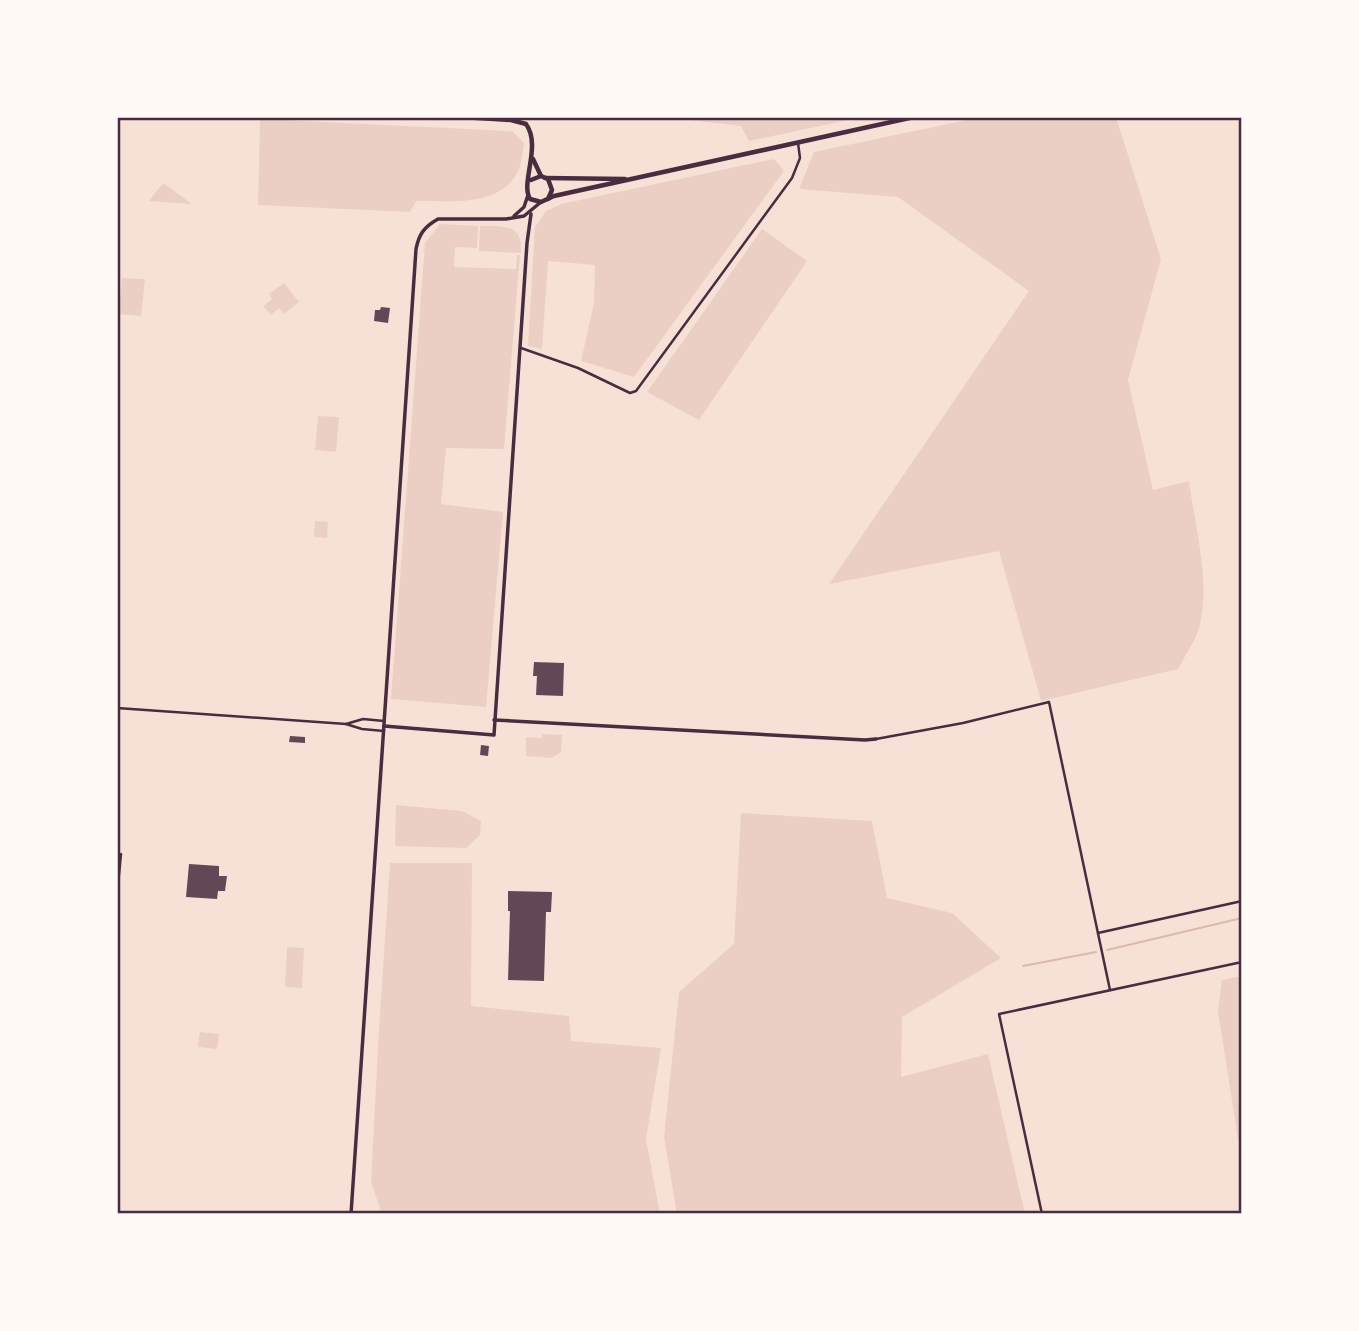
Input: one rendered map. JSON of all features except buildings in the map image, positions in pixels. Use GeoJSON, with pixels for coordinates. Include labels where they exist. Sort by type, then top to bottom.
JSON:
{"type":"FeatureCollection","features":[{"type":"Feature","properties":{"kind":"main road"},"geometry":{"type":"LineString","coordinates":[[461,117],[511,120],[526,124],[531,132],[532,155],[526,188],[527,195],[535,202],[914,117]]}},
{"type":"Feature","properties":{"kind":"main road"},"geometry":{"type":"LineString","coordinates":[[532,155],[535,167],[551,184],[552,190],[547,199]]}},
{"type":"Feature","properties":{"kind":"main road"},"geometry":{"type":"LineString","coordinates":[[529,181],[543,177],[632,179]]}},
{"type":"Feature","properties":{"kind":"street"},"geometry":{"type":"LineString","coordinates":[[521,348],[578,368],[630,393],[636,391],[792,178],[800,158],[798,143]]}},
{"type":"Feature","properties":{"kind":"street"},"geometry":{"type":"LineString","coordinates":[[506,219],[520,212],[527,195]]}},
{"type":"Feature","properties":{"kind":"street"},"geometry":{"type":"LineString","coordinates":[[351,1214],[419,236],[428,225],[438,219],[506,219],[524,216],[541,202]]}},
{"type":"Feature","properties":{"kind":"street"},"geometry":{"type":"LineString","coordinates":[[117,708],[346,724],[362,729],[384,726],[494,735],[527,243],[532,212]]}},
{"type":"Feature","properties":{"kind":"street"},"geometry":{"type":"LineString","coordinates":[[494,720],[865,740],[963,723],[1049,702],[1110,990]]}},
{"type":"Feature","properties":{"kind":"street"},"geometry":{"type":"LineString","coordinates":[[346,724],[363,719],[384,726]]}},
{"type":"Feature","properties":{"kind":"street"},"geometry":{"type":"LineString","coordinates":[[117,896],[121,854]]}},
{"type":"Feature","properties":{"kind":"street"},"geometry":{"type":"LineString","coordinates":[[1098,933],[1242,901]]}},
{"type":"Feature","properties":{"kind":"street"},"geometry":{"type":"LineString","coordinates":[[1042,1214],[999,1014],[1242,962]]}},
{"type":"Feature","properties":{"kind":"shaded area"},"geometry":{"type":"Polygon","coordinates":[[[663,117],[862,117],[749,141],[741,126],[663,117]]]}},
{"type":"Feature","properties":{"kind":"shaded area"},"geometry":{"type":"Polygon","coordinates":[[[981,117],[1116,117],[1161,259],[1128,380],[1153,490],[1189,481],[1202,571],[1203,607],[1200,624],[1178,669],[1041,701],[999,551],[829,584],[1029,291],[898,197],[799,189],[814,152],[981,117]]]}},
{"type":"Feature","properties":{"kind":"shaded area"},"geometry":{"type":"Polygon","coordinates":[[[260,119],[512,131],[524,143],[520,166],[513,180],[490,196],[461,201],[416,201],[410,212],[258,205],[260,119]]]}},
{"type":"Feature","properties":{"kind":"shaded area"},"geometry":{"type":"Polygon","coordinates":[[[774,159],[784,171],[634,377],[581,361],[594,303],[595,265],[548,261],[542,349],[528,346],[535,227],[546,211],[561,204],[774,159]]]}},
{"type":"Feature","properties":{"kind":"shaded area"},"geometry":{"type":"Polygon","coordinates":[[[163,183],[192,204],[149,201],[163,183]]]}},
{"type":"Feature","properties":{"kind":"shaded area"},"geometry":{"type":"Polygon","coordinates":[[[440,224],[478,226],[477,248],[455,247],[454,267],[516,269],[517,255],[520,255],[504,449],[446,448],[441,504],[503,512],[486,707],[391,699],[425,243],[440,224]]]}},
{"type":"Feature","properties":{"kind":"shaded area"},"geometry":{"type":"Polygon","coordinates":[[[480,226],[504,227],[515,231],[521,243],[521,253],[479,251],[480,226]]]}},
{"type":"Feature","properties":{"kind":"shaded area"},"geometry":{"type":"Polygon","coordinates":[[[762,229],[807,261],[699,420],[647,392],[762,229]]]}},
{"type":"Feature","properties":{"kind":"shaded area"},"geometry":{"type":"Polygon","coordinates":[[[122,278],[145,279],[141,316],[119,314],[122,278]]]}},
{"type":"Feature","properties":{"kind":"shaded area"},"geometry":{"type":"Polygon","coordinates":[[[284,283],[299,302],[284,314],[279,308],[271,315],[263,306],[272,299],[269,294],[284,283]]]}},
{"type":"Feature","properties":{"kind":"shaded area"},"geometry":{"type":"Polygon","coordinates":[[[318,416],[339,417],[336,452],[315,450],[318,416]]]}},
{"type":"Feature","properties":{"kind":"shaded area"},"geometry":{"type":"Polygon","coordinates":[[[315,521],[328,522],[327,538],[314,537],[315,521]]]}},
{"type":"Feature","properties":{"kind":"shaded area"},"geometry":{"type":"Polygon","coordinates":[[[542,734],[562,735],[561,752],[552,758],[526,756],[526,737],[542,738],[542,734]]]}},
{"type":"Feature","properties":{"kind":"shaded area"},"geometry":{"type":"Polygon","coordinates":[[[396,805],[462,811],[481,821],[480,835],[466,848],[395,846],[396,805]]]}},
{"type":"Feature","properties":{"kind":"shaded area"},"geometry":{"type":"Polygon","coordinates":[[[741,813],[872,821],[887,898],[952,913],[1001,958],[902,1017],[901,1077],[988,1054],[1025,1214],[677,1214],[664,1137],[679,992],[734,944],[741,813]]]}},
{"type":"Feature","properties":{"kind":"shaded area"},"geometry":{"type":"Polygon","coordinates":[[[390,863],[472,863],[471,1006],[569,1016],[571,1041],[661,1048],[646,1139],[660,1214],[382,1214],[371,1182],[390,863]]]}},
{"type":"Feature","properties":{"kind":"shaded area"},"geometry":{"type":"Polygon","coordinates":[[[287,947],[304,948],[302,988],[285,987],[287,947]]]}},
{"type":"Feature","properties":{"kind":"shaded area"},"geometry":{"type":"Polygon","coordinates":[[[1242,976],[1242,1164],[1218,1011],[1222,980],[1242,976]]]}},
{"type":"Feature","properties":{"kind":"shaded area"},"geometry":{"type":"Polygon","coordinates":[[[200,1032],[219,1034],[217,1049],[198,1047],[200,1032]]]}},
{"type":"Feature","properties":{"kind":"waterway"},"geometry":{"type":"LineString","coordinates":[[1107,950],[1242,918]]}},
{"type":"Feature","properties":{"kind":"waterway"},"geometry":{"type":"LineString","coordinates":[[1023,966],[1096,952]]}}]}
